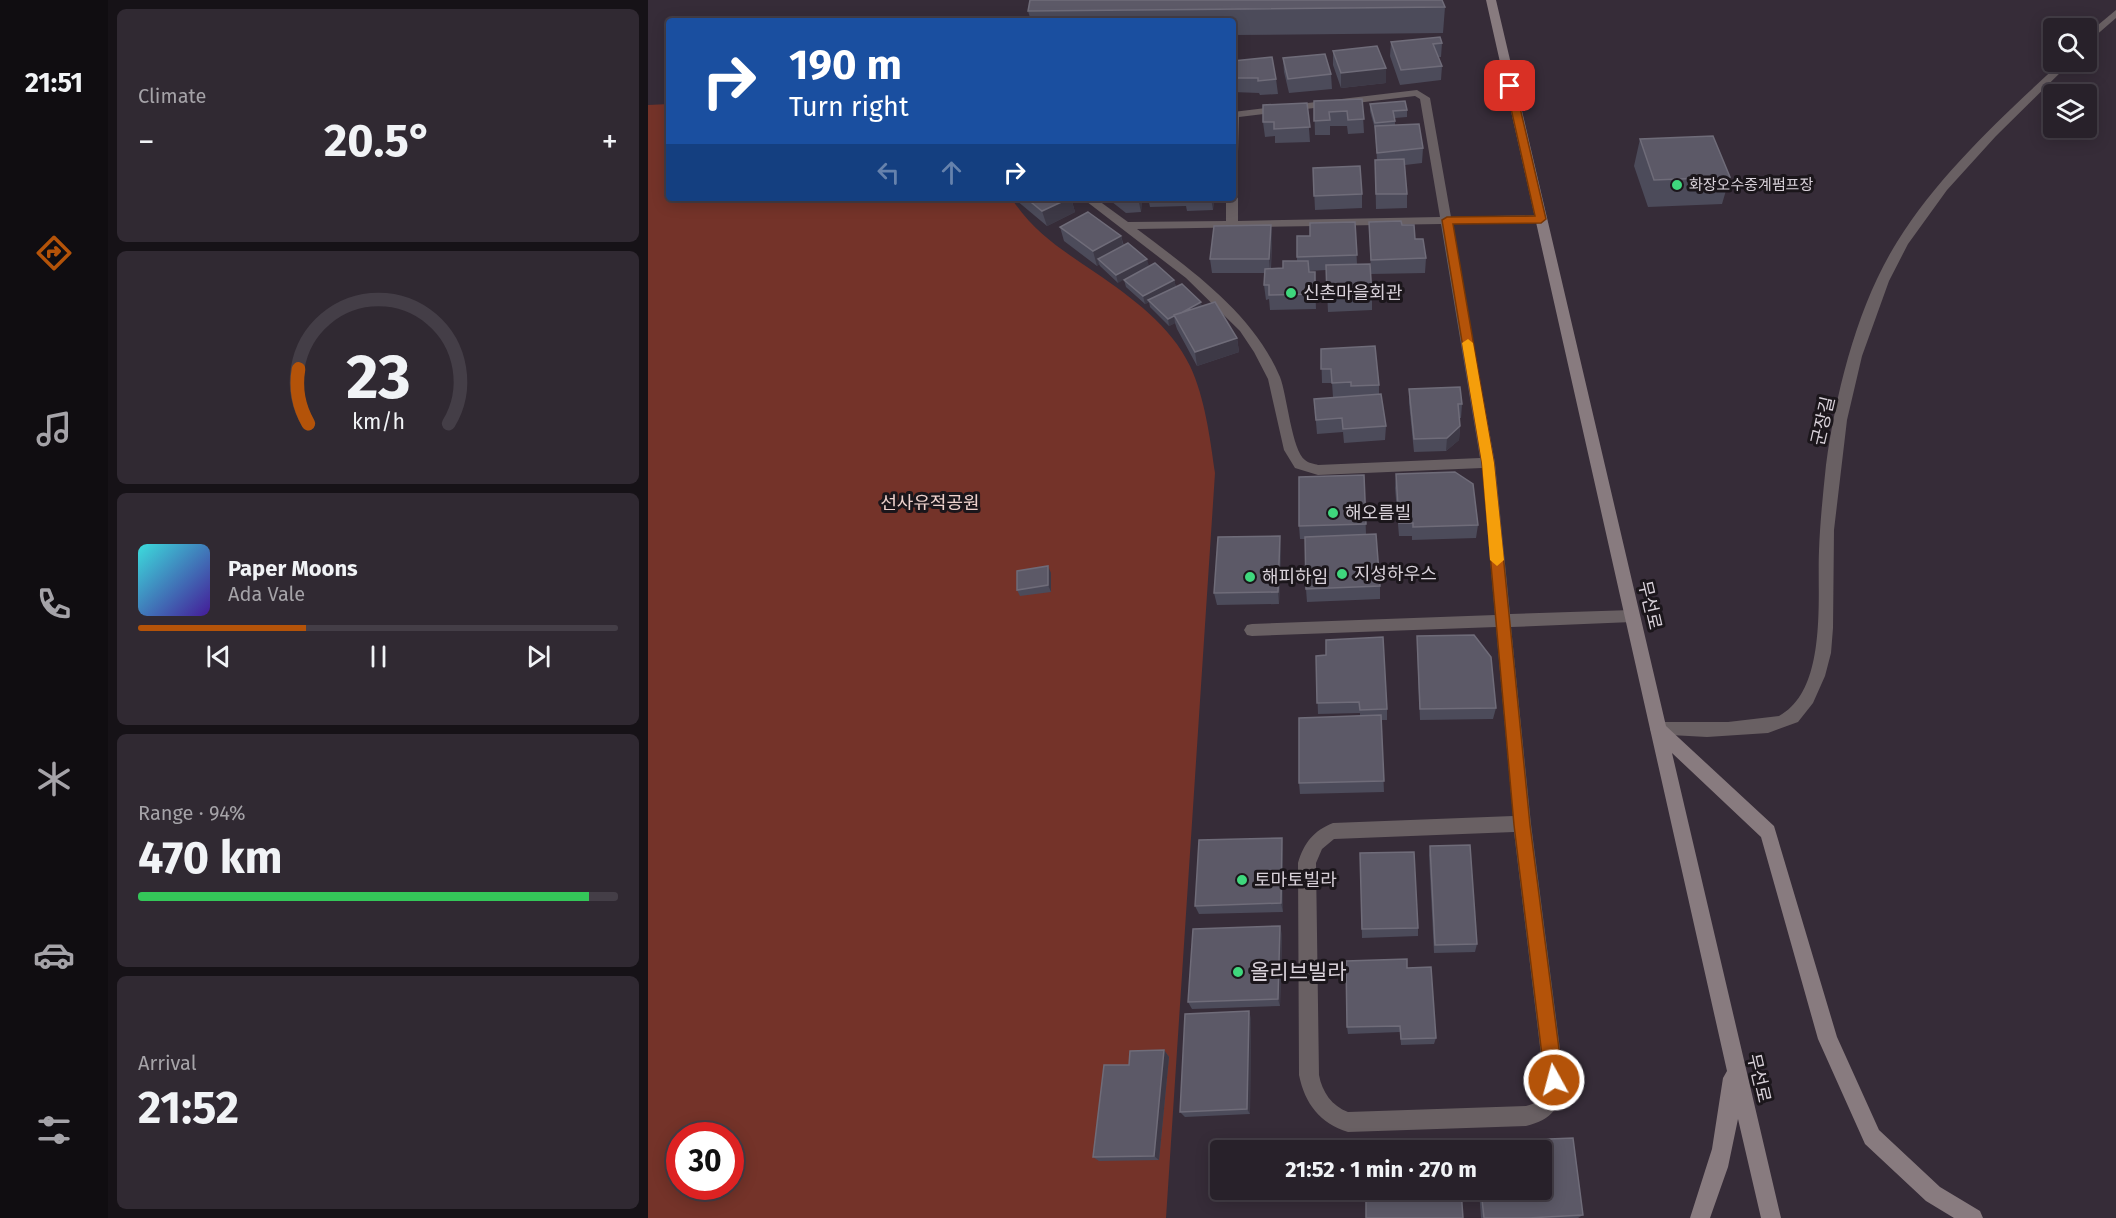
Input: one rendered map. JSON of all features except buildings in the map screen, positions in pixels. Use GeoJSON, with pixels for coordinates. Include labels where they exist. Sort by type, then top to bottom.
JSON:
{"type":"FeatureCollection","features":[{"type":"Feature","properties":{"kind":"street","name":"무선로"},"geometry":{"type":"LineString","coordinates":[[1491,0],[1770,1218]]}},
{"type":"Feature","properties":{"kind":"street"},"geometry":{"type":"LineString","coordinates":[[2097,31],[2116,13]]}},
{"type":"Feature","properties":{"kind":"street","name":"군장길"},"geometry":{"type":"LineString","coordinates":[[1658,729],[1770,726],[1791,718],[1812,690],[1825,644],[1826,533],[1833,454],[1856,358],[1888,271],[1912,228],[1945,187],[2008,117],[2055,72]]}},
{"type":"Feature","properties":{"kind":"street"},"geometry":{"type":"LineString","coordinates":[[1236,115],[1405,94],[1420,94],[1426,102],[1488,463],[1522,825],[1554,1080],[1550,1105],[1540,1114],[1348,1122],[1330,1114],[1319,1101],[1310,1084],[1309,1075],[1307,863],[1310,851],[1325,835],[1333,831],[1522,825]]}},
{"type":"Feature","properties":{"kind":"street"},"geometry":{"type":"LineString","coordinates":[[1092,201],[1190,274],[1244,328],[1260,350],[1274,380],[1291,450],[1300,464],[1318,470],[1488,463]]}},
{"type":"Feature","properties":{"kind":"street"},"geometry":{"type":"LineString","coordinates":[[1232,201],[1232,224]]}},
{"type":"Feature","properties":{"kind":"street"},"geometry":{"type":"LineString","coordinates":[[1125,226],[1541,219]]}},
{"type":"Feature","properties":{"kind":"street"},"geometry":{"type":"LineString","coordinates":[[1252,630],[1632,616]]}},
{"type":"Feature","properties":{"kind":"street"},"geometry":{"type":"LineString","coordinates":[[1658,729],[1768,832],[1828,1039],[1872,1137],[1933,1194],[1973,1218]]}},
{"type":"Feature","properties":{"kind":"street"},"geometry":{"type":"LineString","coordinates":[[1700,1218],[1720,1153],[1732,1102],[1734,1059]]}},
{"type":"Feature","properties":{"kind":"green space","name":"선사유적공원"},"geometry":{"type":"Polygon","coordinates":[[[666,104],[666,201],[1013,201],[1040,232],[1123,292],[1161,325],[1190,366],[1203,405],[1215,473],[1166,1218],[648,1218],[648,105],[666,104]]]}},
{"type":"Feature","properties":{"kind":"slow traffic"},"geometry":{"type":"LineString","coordinates":[[1468,343],[1488,463],[1497,560]]}},
{"type":"Feature","properties":{"kind":"place","name":"화장오수중계펌프장"},"geometry":{"type":"Point","coordinates":[1677,185]}},
{"type":"Feature","properties":{"kind":"place","name":"신촌마을회관"},"geometry":{"type":"Point","coordinates":[1291,293]}},
{"type":"Feature","properties":{"kind":"place","name":"해오름빌"},"geometry":{"type":"Point","coordinates":[1333,513]}},
{"type":"Feature","properties":{"kind":"place","name":"지성하우스"},"geometry":{"type":"Point","coordinates":[1342,574]}},
{"type":"Feature","properties":{"kind":"place","name":"해피하임"},"geometry":{"type":"Point","coordinates":[1250,577]}},
{"type":"Feature","properties":{"kind":"place","name":"토마토빌라"},"geometry":{"type":"Point","coordinates":[1242,880]}},
{"type":"Feature","properties":{"kind":"place","name":"올리브빌라"},"geometry":{"type":"Point","coordinates":[1238,972]}},
{"type":"Feature","properties":{"kind":"route"},"geometry":{"type":"LineString","coordinates":[[1510,86],[1541,219],[1447,220],[1488,463],[1522,825],[1554,1080]]}}]}
